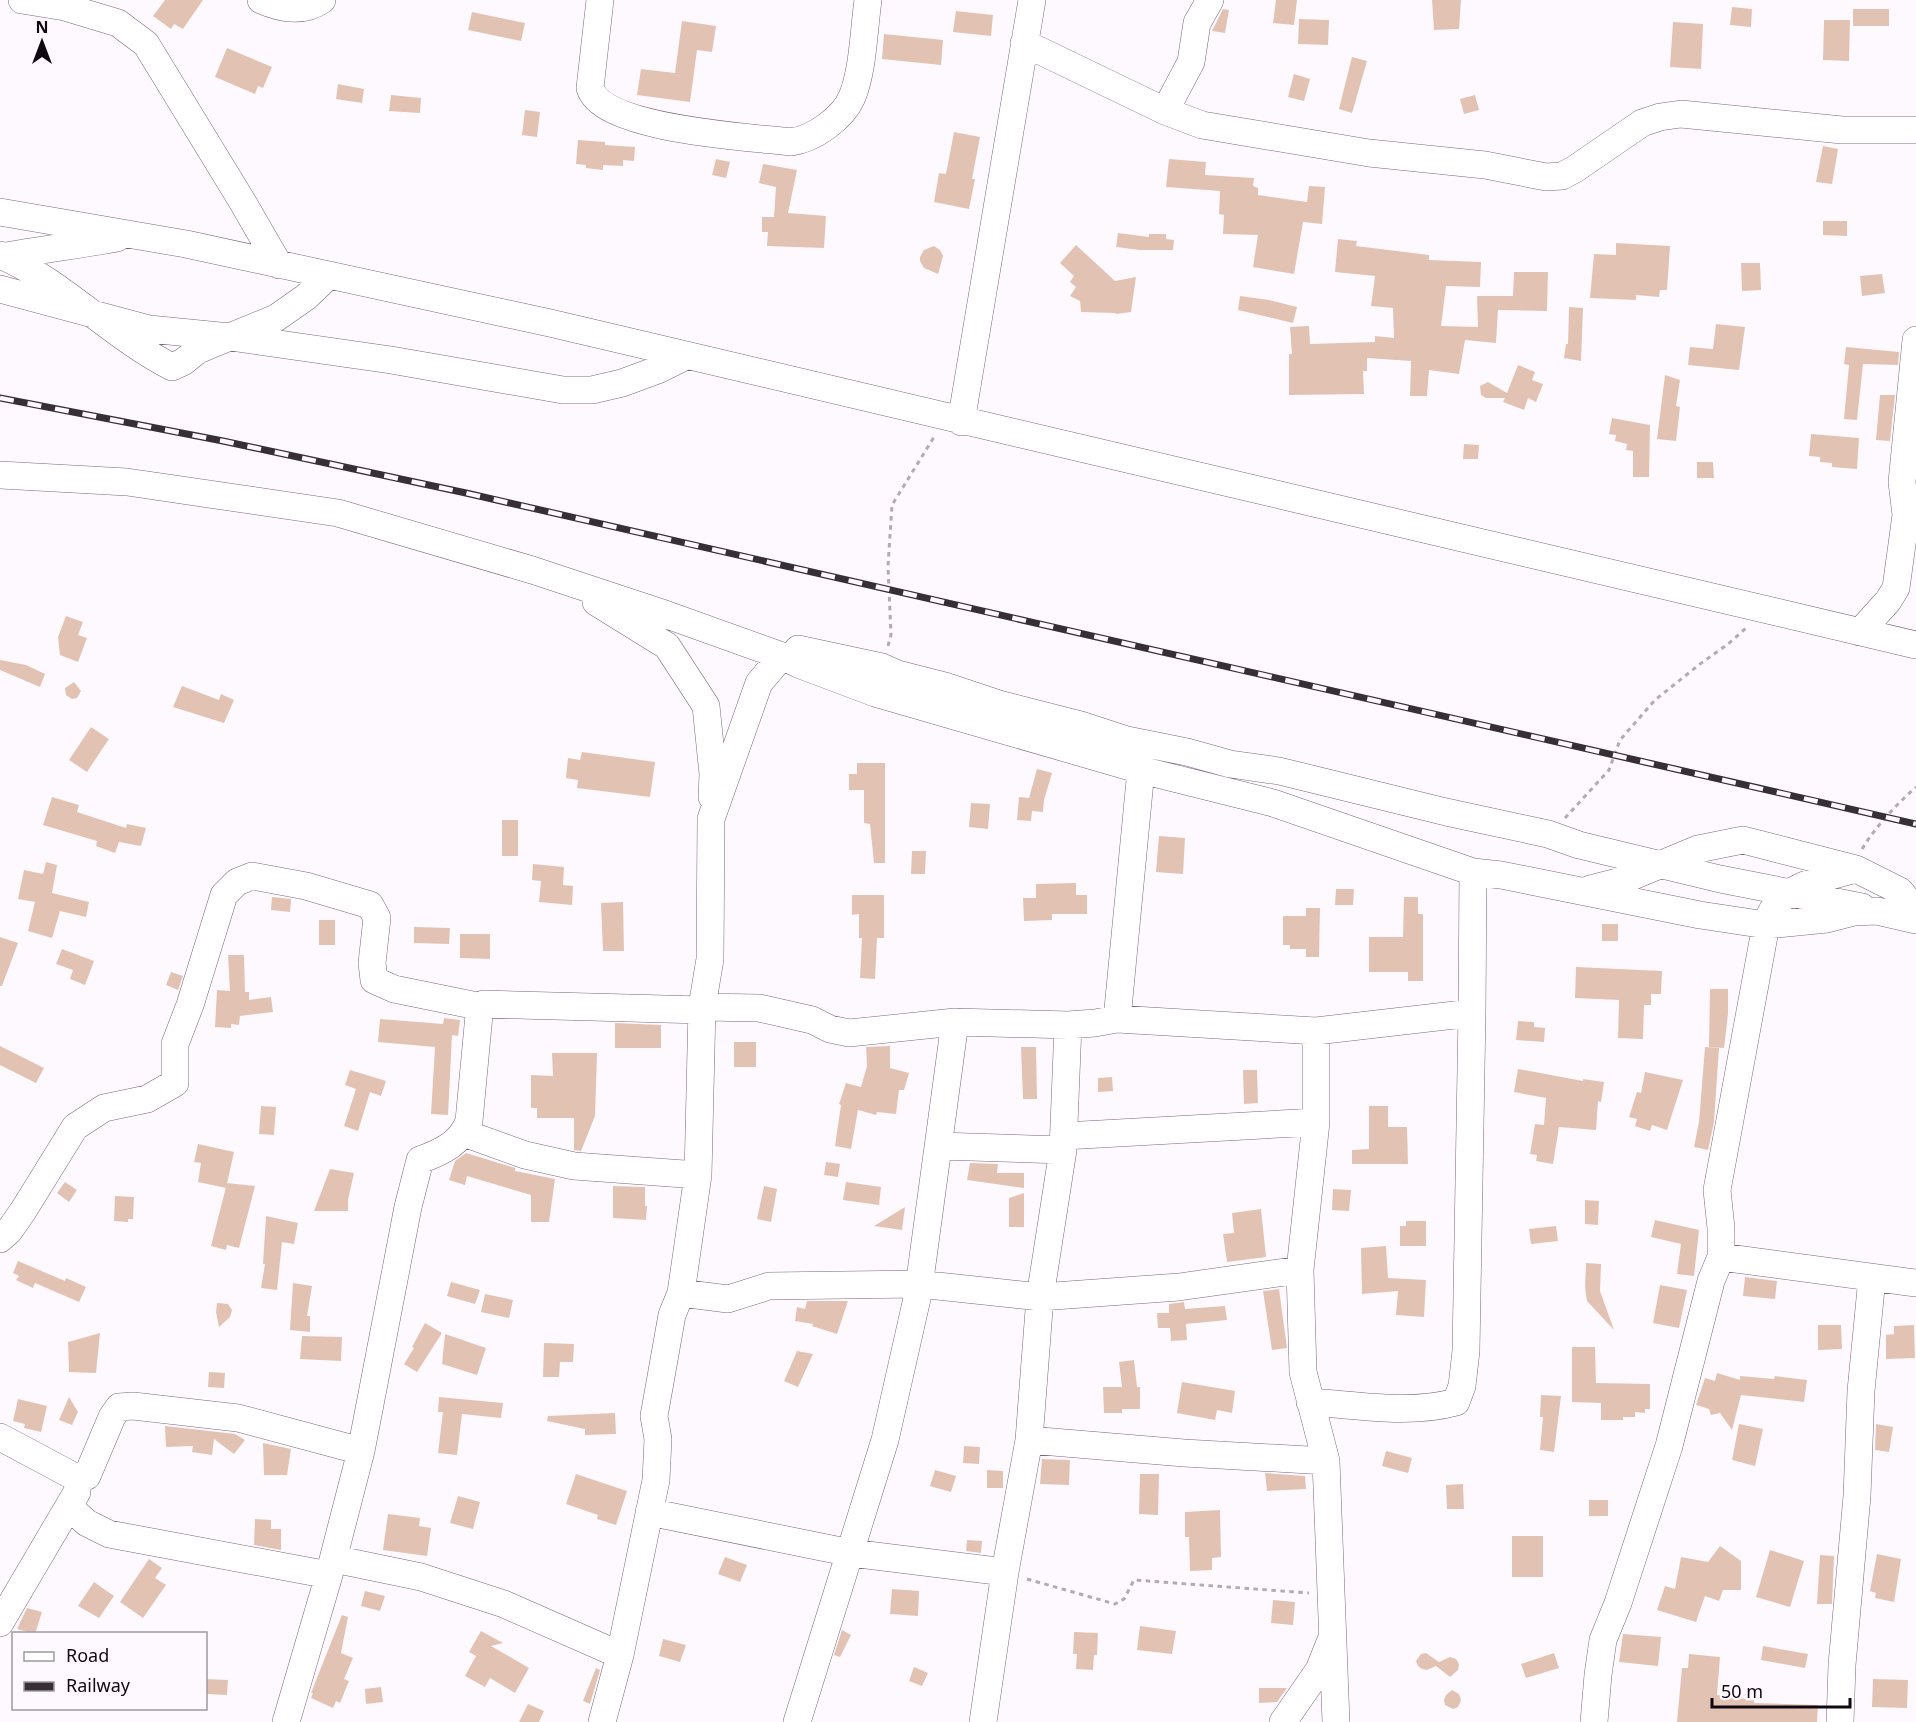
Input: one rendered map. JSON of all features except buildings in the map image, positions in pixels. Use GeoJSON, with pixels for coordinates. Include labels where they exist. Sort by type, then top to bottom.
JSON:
{"type":"FeatureCollection","features":[{"type":"Feature","properties":{"kind":"street"},"geometry":{"type":"LineString","coordinates":[[22,0],[65,7],[118,23],[146,44],[279,265]]}},
{"type":"Feature","properties":{"kind":"street"},"geometry":{"type":"LineString","coordinates":[[261,0],[290,9],[309,6],[322,0]]}},
{"type":"Feature","properties":{"kind":"street"},"geometry":{"type":"LineString","coordinates":[[600,0],[590,88],[592,95],[606,106],[634,118],[684,130],[791,142],[802,140],[821,131],[851,99],[857,83],[868,0]]}},
{"type":"Feature","properties":{"kind":"street"},"geometry":{"type":"LineString","coordinates":[[954,420],[997,217],[1032,0]]}},
{"type":"Feature","properties":{"kind":"street"},"geometry":{"type":"LineString","coordinates":[[1165,111],[1191,62],[1197,23],[1210,0]]}},
{"type":"Feature","properties":{"kind":"street"},"geometry":{"type":"LineString","coordinates":[[1024,43],[1165,111],[1202,125],[1369,153],[1485,165],[1546,177],[1562,176],[1635,128],[1660,117],[1681,114],[1842,130],[1916,130]]}},
{"type":"Feature","properties":{"kind":"street"},"geometry":{"type":"LineString","coordinates":[[0,212],[136,235],[550,323],[1916,645]]}},
{"type":"Feature","properties":{"kind":"street"},"geometry":{"type":"LineString","coordinates":[[1,256],[136,235]]}},
{"type":"Feature","properties":{"kind":"street"},"geometry":{"type":"LineString","coordinates":[[1,256],[60,291],[140,350],[172,367],[183,362],[198,350],[276,318],[306,297],[328,276]]}},
{"type":"Feature","properties":{"kind":"street"},"geometry":{"type":"LineString","coordinates":[[0,290],[149,330],[230,337],[391,360],[562,390],[592,390],[621,383],[660,369],[686,356]]}},
{"type":"Feature","properties":{"kind":"street"},"geometry":{"type":"LineString","coordinates":[[1860,632],[1888,601],[1896,588],[1911,522],[1902,482],[1915,379],[1916,340]]}},
{"type":"Feature","properties":{"kind":"street"},"geometry":{"type":"LineString","coordinates":[[0,475],[127,482],[338,513],[569,583],[737,639],[875,693],[1141,770],[1273,803],[1473,872],[1501,875],[1700,915],[1766,925],[1827,919],[1854,912],[1878,911]]}},
{"type":"Feature","properties":{"kind":"street"},"geometry":{"type":"LineString","coordinates":[[569,583],[667,646],[706,706],[713,774],[710,958],[702,1007],[698,1175],[681,1293],[672,1316],[654,1416],[658,1439],[656,1480],[620,1655],[602,1722]]}},
{"type":"Feature","properties":{"kind":"street"},"geometry":{"type":"LineString","coordinates":[[737,639],[771,641],[820,655],[882,667],[898,674],[1127,740],[1187,752],[1230,764],[1279,771],[1446,812],[1548,834],[1579,845],[1662,865],[1916,920]]}},
{"type":"Feature","properties":{"kind":"street"},"geometry":{"type":"LineString","coordinates":[[711,819],[759,683],[782,656]]}},
{"type":"Feature","properties":{"kind":"street"},"geometry":{"type":"LineString","coordinates":[[1117,1019],[1141,770]]}},
{"type":"Feature","properties":{"kind":"street"},"geometry":{"type":"LineString","coordinates":[[1582,891],[1621,881],[1698,849],[1743,840],[1856,869],[1900,891],[1916,911]]}},
{"type":"Feature","properties":{"kind":"street"},"geometry":{"type":"LineString","coordinates":[[1594,1722],[1603,1640],[1618,1603],[1669,1446],[1711,1281],[1721,1257],[1717,1190],[1766,925],[1774,906],[1788,892],[1828,876],[1856,869]]}},
{"type":"Feature","properties":{"kind":"street"},"geometry":{"type":"LineString","coordinates":[[1310,1401],[1418,1409],[1456,1402],[1462,1386],[1466,1351],[1473,872]]}},
{"type":"Feature","properties":{"kind":"street"},"geometry":{"type":"LineString","coordinates":[[0,1239],[9,1231],[75,1127],[104,1108],[147,1099],[175,1083],[175,1044],[190,1005],[224,895],[237,882],[252,876],[306,886],[370,904],[377,918],[372,963],[374,980],[394,989],[482,1007]]}},
{"type":"Feature","properties":{"kind":"street"},"geometry":{"type":"LineString","coordinates":[[286,1722],[332,1567],[361,1451],[408,1207],[420,1160],[439,1153],[464,1133],[469,1120],[479,1015],[484,1004],[702,1010],[702,1007],[759,1008],[812,1020],[830,1029],[849,1033],[955,1022],[1068,1025],[1117,1019],[1316,1030],[1472,1012]]}},
{"type":"Feature","properties":{"kind":"street"},"geometry":{"type":"LineString","coordinates":[[797,1722],[885,1440],[919,1284],[955,1022]]}},
{"type":"Feature","properties":{"kind":"street"},"geometry":{"type":"LineString","coordinates":[[983,1722],[1005,1572],[1029,1440],[1040,1298],[1063,1143],[1068,1025]]}},
{"type":"Feature","properties":{"kind":"street"},"geometry":{"type":"LineString","coordinates":[[1316,1030],[1316,1122],[1300,1270],[1303,1372],[1326,1461],[1333,1595],[1336,1722]]}},
{"type":"Feature","properties":{"kind":"street"},"geometry":{"type":"LineString","coordinates":[[939,1146],[1063,1143],[1316,1122]]}},
{"type":"Feature","properties":{"kind":"street"},"geometry":{"type":"LineString","coordinates":[[464,1133],[525,1155],[574,1166],[698,1175]]}},
{"type":"Feature","properties":{"kind":"street"},"geometry":{"type":"LineString","coordinates":[[1721,1257],[1916,1283]]}},
{"type":"Feature","properties":{"kind":"street"},"geometry":{"type":"LineString","coordinates":[[681,1293],[728,1299],[770,1286],[919,1284],[1040,1298],[1179,1287],[1300,1270]]}},
{"type":"Feature","properties":{"kind":"street"},"geometry":{"type":"LineString","coordinates":[[1840,1722],[1845,1631],[1857,1496],[1861,1391],[1872,1278]]}},
{"type":"Feature","properties":{"kind":"street"},"geometry":{"type":"LineString","coordinates":[[0,1623],[87,1476],[112,1417],[119,1407],[133,1406],[238,1418],[361,1451]]}},
{"type":"Feature","properties":{"kind":"street"},"geometry":{"type":"LineString","coordinates":[[0,1437],[74,1476],[87,1476]]}},
{"type":"Feature","properties":{"kind":"street"},"geometry":{"type":"LineString","coordinates":[[1029,1440],[1184,1453],[1326,1461]]}},
{"type":"Feature","properties":{"kind":"street"},"geometry":{"type":"LineString","coordinates":[[69,1507],[87,1523],[109,1534],[332,1567],[421,1577],[504,1604],[620,1655]]}},
{"type":"Feature","properties":{"kind":"street"},"geometry":{"type":"LineString","coordinates":[[649,1512],[851,1553],[1005,1572]]}},
{"type":"Feature","properties":{"kind":"street"},"geometry":{"type":"LineString","coordinates":[[1283,1722],[1319,1670],[1334,1633]]}},
{"type":"Feature","properties":{"kind":"path"},"geometry":{"type":"LineString","coordinates":[[882,667],[891,634],[888,566],[892,505],[916,463],[954,420]]}},
{"type":"Feature","properties":{"kind":"path"},"geometry":{"type":"LineString","coordinates":[[1548,834],[1609,770],[1620,740],[1655,700],[1745,630],[1763,609]]}},
{"type":"Feature","properties":{"kind":"path"},"geometry":{"type":"LineString","coordinates":[[1856,869],[1859,855],[1873,830],[1916,787]]}},
{"type":"Feature","properties":{"kind":"path"},"geometry":{"type":"LineString","coordinates":[[1005,1572],[1115,1604],[1124,1599],[1134,1580],[1333,1595]]}},
{"type":"Feature","properties":{"kind":"railway"},"geometry":{"type":"LineString","coordinates":[[0,398],[223,441],[466,493],[1916,824]]}}]}
